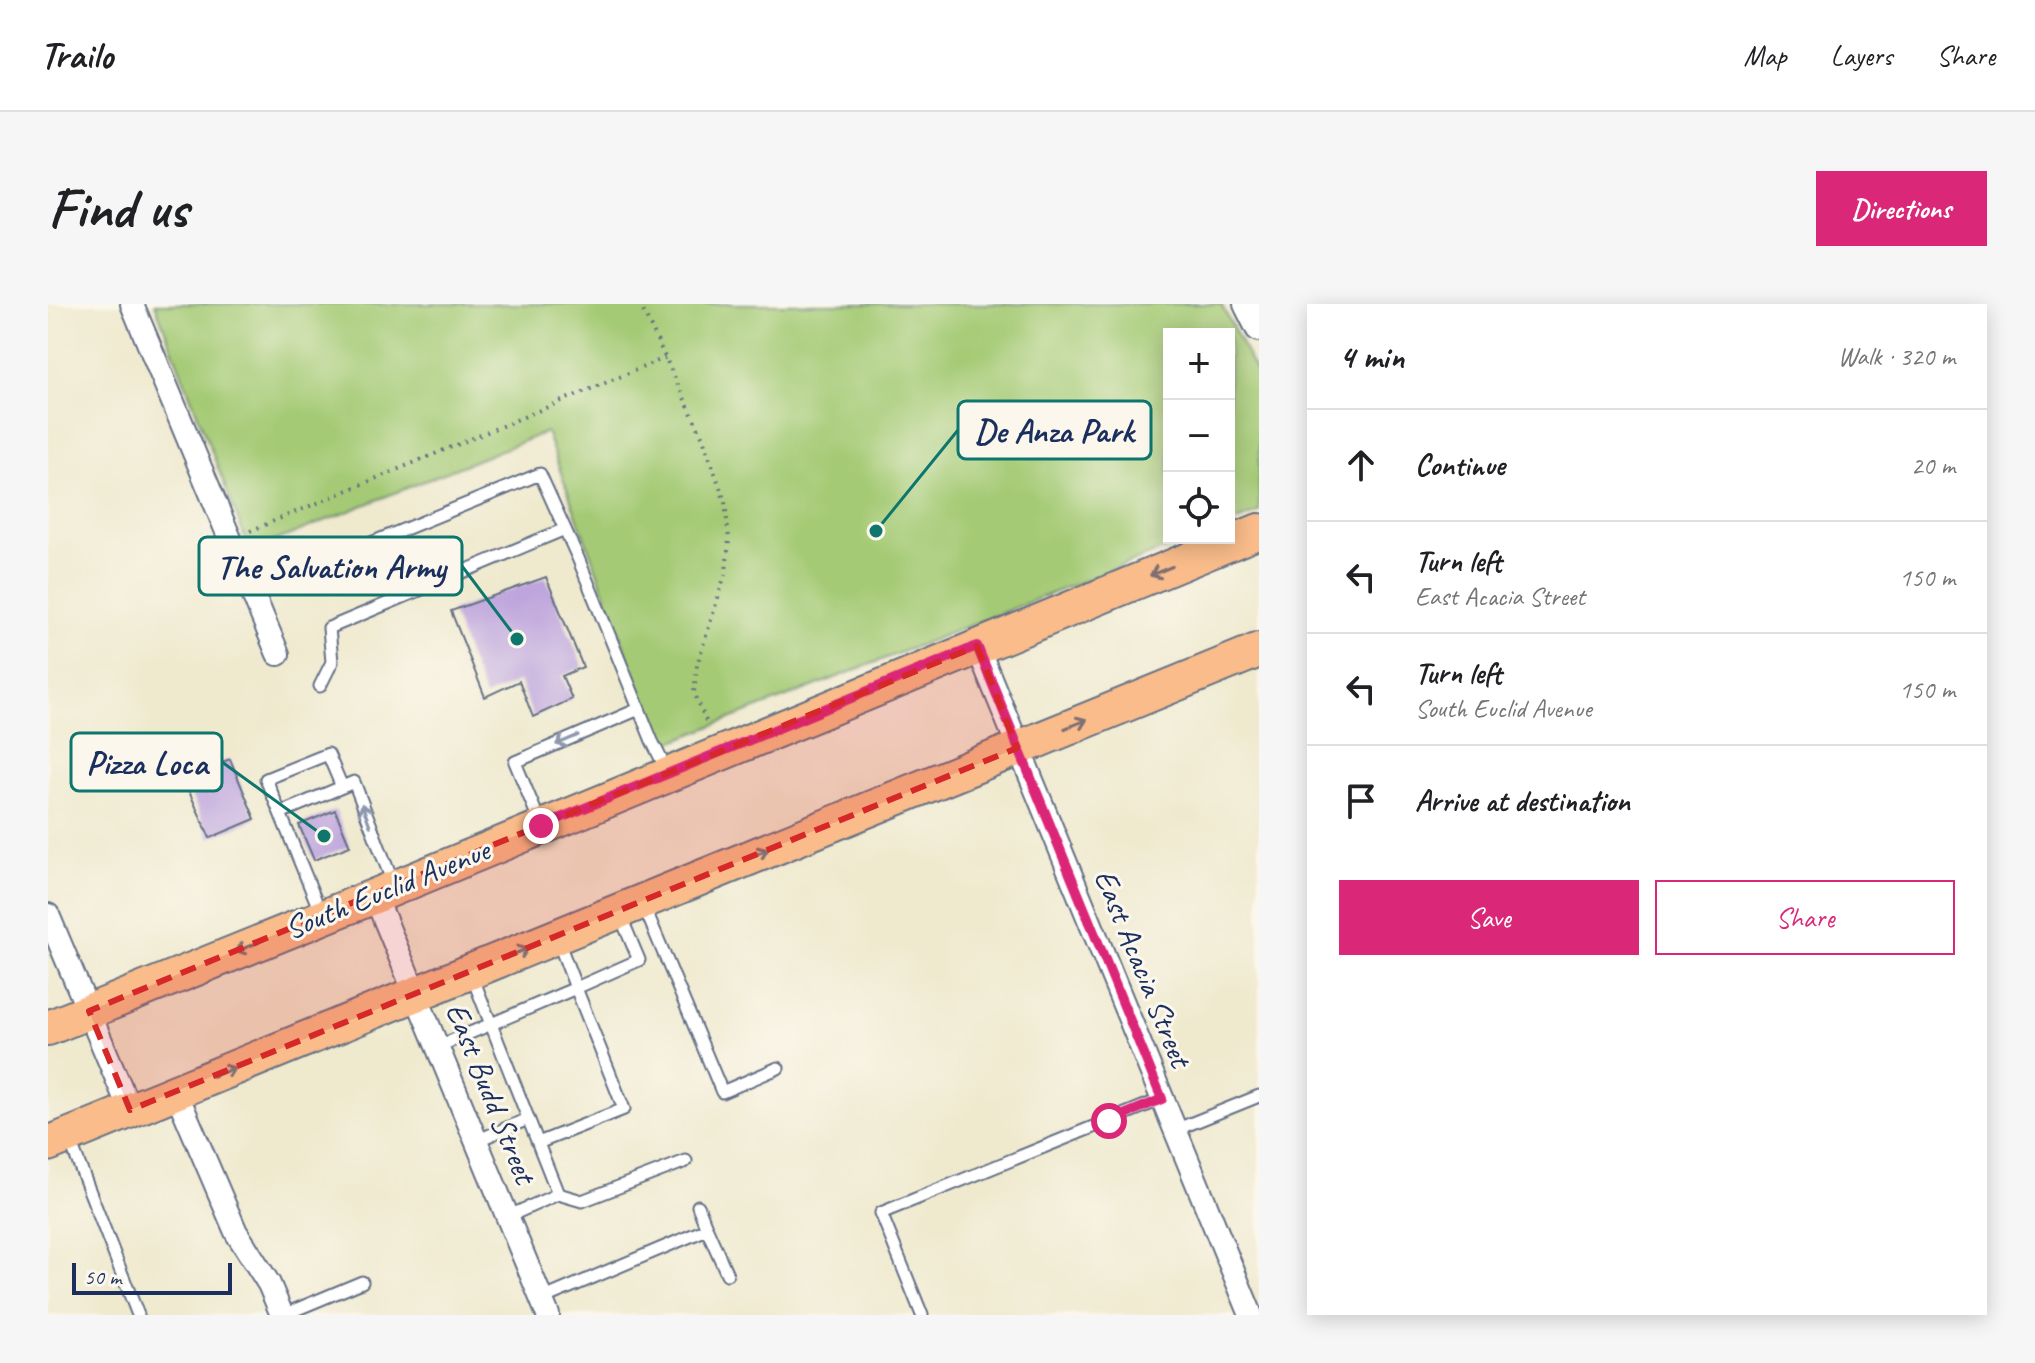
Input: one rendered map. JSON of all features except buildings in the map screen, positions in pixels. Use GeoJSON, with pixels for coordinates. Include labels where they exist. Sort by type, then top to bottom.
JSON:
{"type":"FeatureCollection","features":[{"type":"Feature","properties":{"kind":"main road","name":"South Euclid Avenue"},"geometry":{"type":"LineString","coordinates":[[48,1028],[1259,531]]}},
{"type":"Feature","properties":{"kind":"main road"},"geometry":{"type":"LineString","coordinates":[[58,1140],[1259,650]]}},
{"type":"Feature","properties":{"kind":"street"},"geometry":{"type":"LineString","coordinates":[[132,304],[278,654]]}},
{"type":"Feature","properties":{"kind":"street"},"geometry":{"type":"LineString","coordinates":[[1247,304],[1259,328]]}},
{"type":"Feature","properties":{"kind":"street","name":"East Acacia Street"},"geometry":{"type":"LineString","coordinates":[[977,646],[1251,1315]]}},
{"type":"Feature","properties":{"kind":"street","name":"East Budd Street"},"geometry":{"type":"LineString","coordinates":[[385,892],[416,994],[545,1307]]}},
{"type":"Feature","properties":{"kind":"street"},"geometry":{"type":"LineString","coordinates":[[48,915],[130,1110]]}},
{"type":"Feature","properties":{"kind":"street"},"geometry":{"type":"LineString","coordinates":[[176,1092],[236,1232],[269,1284],[283,1315]]}},
{"type":"Feature","properties":{"kind":"lane"},"geometry":{"type":"LineString","coordinates":[[300,572],[540,474],[668,774]]}},
{"type":"Feature","properties":{"kind":"lane"},"geometry":{"type":"LineString","coordinates":[[320,686],[332,662],[329,628],[565,529]]}},
{"type":"Feature","properties":{"kind":"lane"},"geometry":{"type":"LineString","coordinates":[[541,826],[515,762],[639,709]]}},
{"type":"Feature","properties":{"kind":"lane"},"geometry":{"type":"LineString","coordinates":[[322,917],[266,779],[328,754],[342,787]]}},
{"type":"Feature","properties":{"kind":"lane"},"geometry":{"type":"LineString","coordinates":[[280,813],[354,782],[385,892]]}},
{"type":"Feature","properties":{"kind":"lane"},"geometry":{"type":"LineString","coordinates":[[437,1047],[639,960],[630,906]]}},
{"type":"Feature","properties":{"kind":"lane"},"geometry":{"type":"LineString","coordinates":[[630,906],[722,1092],[778,1068]]}},
{"type":"Feature","properties":{"kind":"lane"},"geometry":{"type":"LineString","coordinates":[[538,1143],[624,1109],[556,937]]}},
{"type":"Feature","properties":{"kind":"lane"},"geometry":{"type":"LineString","coordinates":[[470,972],[558,1194]]}},
{"type":"Feature","properties":{"kind":"lane"},"geometry":{"type":"LineString","coordinates":[[1175,1130],[1259,1096]]}},
{"type":"Feature","properties":{"kind":"lane"},"geometry":{"type":"LineString","coordinates":[[922,1315],[881,1213],[1162,1099]]}},
{"type":"Feature","properties":{"kind":"lane"},"geometry":{"type":"LineString","coordinates":[[476,1141],[528,1119]]}},
{"type":"Feature","properties":{"kind":"lane"},"geometry":{"type":"LineString","coordinates":[[58,1140],[138,1315]]}},
{"type":"Feature","properties":{"kind":"lane"},"geometry":{"type":"LineString","coordinates":[[507,1217],[558,1194],[582,1201],[686,1161]]}},
{"type":"Feature","properties":{"kind":"lane"},"geometry":{"type":"LineString","coordinates":[[698,1206],[727,1274]]}},
{"type":"Feature","properties":{"kind":"lane"},"geometry":{"type":"LineString","coordinates":[[545,1307],[707,1229]]}},
{"type":"Feature","properties":{"kind":"lane"},"geometry":{"type":"LineString","coordinates":[[283,1315],[362,1282]]}},
{"type":"Feature","properties":{"kind":"path"},"geometry":{"type":"LineString","coordinates":[[640,304],[703,438],[725,502],[729,539],[726,572],[697,665],[694,692],[706,721]]}},
{"type":"Feature","properties":{"kind":"path"},"geometry":{"type":"LineString","coordinates":[[250,531],[665,358]]}},
{"type":"Feature","properties":{"kind":"highlighted area"},"geometry":{"type":"Polygon","coordinates":[[[977,646],[1017,748],[130,1110],[89,1011],[977,646]]]}},
{"type":"Feature","properties":{"kind":"green space"},"geometry":{"type":"Polygon","coordinates":[[[155,304],[1221,304],[1233,328],[1163,328],[1163,544],[1178,544],[661,746],[546,432],[250,551],[155,304]]]}},
{"type":"Feature","properties":{"kind":"green space"},"geometry":{"type":"Polygon","coordinates":[[[1235,331],[1259,378],[1259,512],[1235,522],[1235,331]]]}},
{"type":"Feature","properties":{"kind":"place","name":"De Anza Park"},"geometry":{"type":"Point","coordinates":[876,531]}},
{"type":"Feature","properties":{"kind":"place","name":"The Salvation Army"},"geometry":{"type":"Point","coordinates":[517,639]}},
{"type":"Feature","properties":{"kind":"place","name":"Pizza Loca"},"geometry":{"type":"Point","coordinates":[324,836]}},
{"type":"Feature","properties":{"kind":"route"},"geometry":{"type":"LineString","coordinates":[[541,826],[977,646],[1162,1099],[1109,1121]]}}]}
